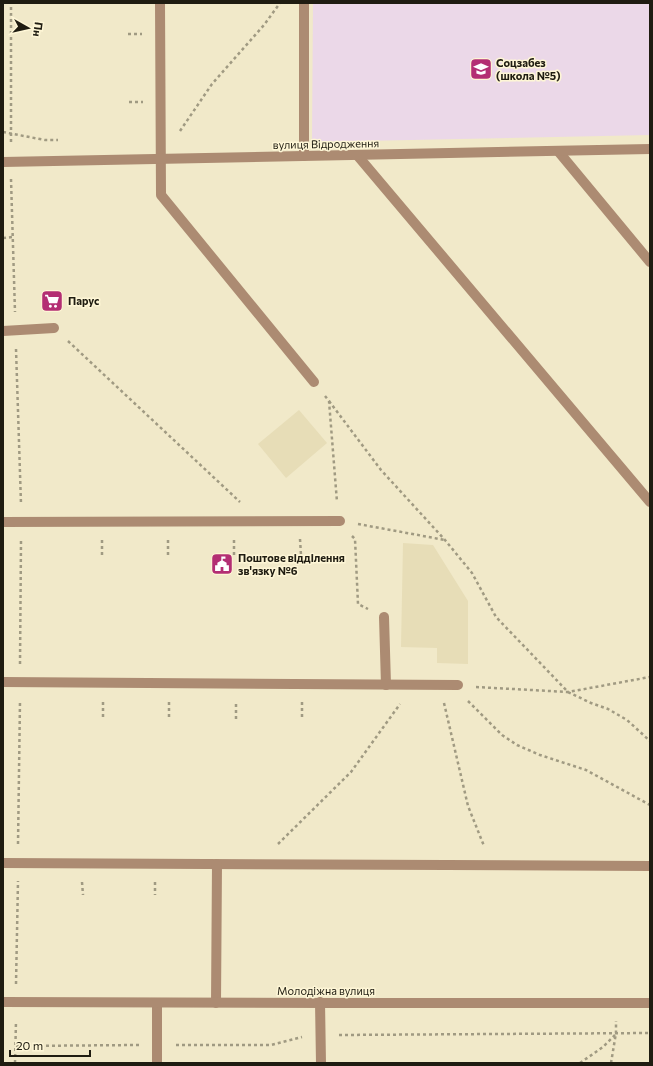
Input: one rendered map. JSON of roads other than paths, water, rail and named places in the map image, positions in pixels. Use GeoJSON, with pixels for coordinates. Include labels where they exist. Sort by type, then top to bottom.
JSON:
{"type":"FeatureCollection","features":[{"type":"Feature","properties":{"kind":"street"},"geometry":{"type":"LineString","coordinates":[[160,3],[161,195],[314,382]]}},
{"type":"Feature","properties":{"kind":"street"},"geometry":{"type":"LineString","coordinates":[[304,3],[304,156]]}},
{"type":"Feature","properties":{"kind":"street","name":"вулиця Відродження"},"geometry":{"type":"LineString","coordinates":[[3,162],[650,149]]}},
{"type":"Feature","properties":{"kind":"street"},"geometry":{"type":"LineString","coordinates":[[558,151],[650,262]]}},
{"type":"Feature","properties":{"kind":"street"},"geometry":{"type":"LineString","coordinates":[[357,155],[650,502]]}},
{"type":"Feature","properties":{"kind":"street"},"geometry":{"type":"LineString","coordinates":[[3,330],[54,328]]}},
{"type":"Feature","properties":{"kind":"street"},"geometry":{"type":"LineString","coordinates":[[3,522],[340,521]]}},
{"type":"Feature","properties":{"kind":"street"},"geometry":{"type":"LineString","coordinates":[[384,617],[386,685]]}},
{"type":"Feature","properties":{"kind":"street"},"geometry":{"type":"LineString","coordinates":[[3,682],[449,685]]}},
{"type":"Feature","properties":{"kind":"street"},"geometry":{"type":"LineString","coordinates":[[3,864],[650,866]]}},
{"type":"Feature","properties":{"kind":"street"},"geometry":{"type":"LineString","coordinates":[[216,1004],[217,864]]}},
{"type":"Feature","properties":{"kind":"street","name":"Молодіжна вулиця"},"geometry":{"type":"LineString","coordinates":[[3,1002],[157,1004],[320,1002],[650,1003]]}},
{"type":"Feature","properties":{"kind":"street"},"geometry":{"type":"LineString","coordinates":[[320,1002],[321,1063]]}},
{"type":"Feature","properties":{"kind":"street"},"geometry":{"type":"LineString","coordinates":[[157,1004],[157,1063]]}},
{"type":"Feature","properties":{"kind":"place","name":"Соцзабез (школа №5)"},"geometry":{"type":"Point","coordinates":[481,69]}},
{"type":"Feature","properties":{"kind":"place","name":"Парус"},"geometry":{"type":"Point","coordinates":[52,301]}},
{"type":"Feature","properties":{"kind":"place","name":"Поштове відділення зв'язку №6"},"geometry":{"type":"Point","coordinates":[222,564]}}]}
